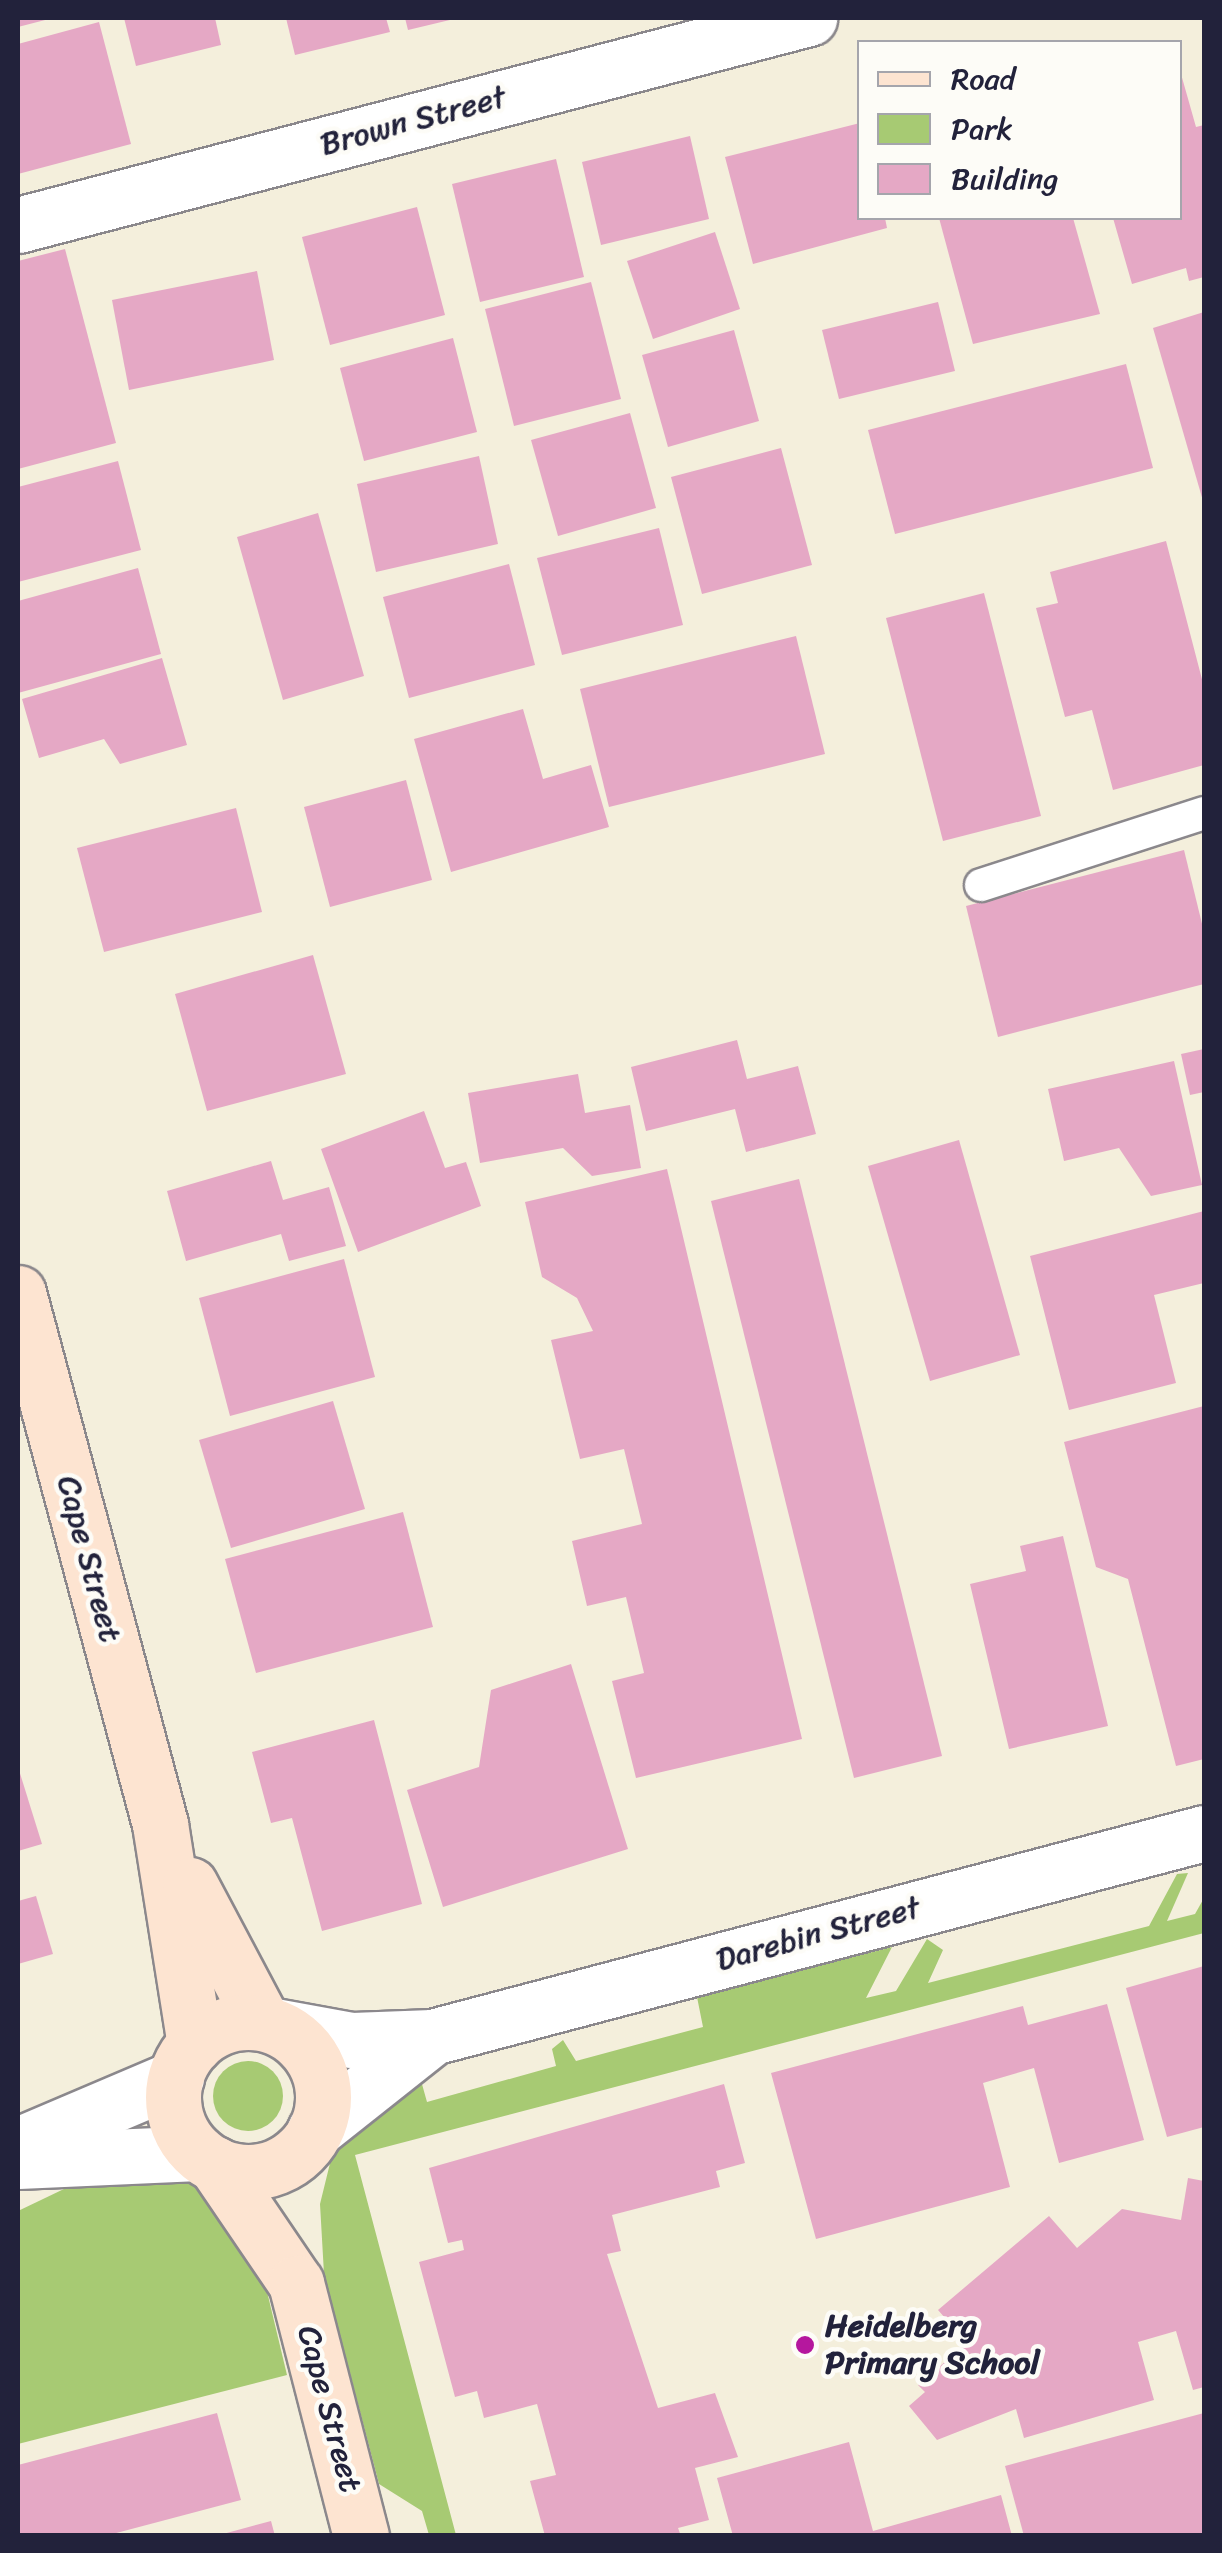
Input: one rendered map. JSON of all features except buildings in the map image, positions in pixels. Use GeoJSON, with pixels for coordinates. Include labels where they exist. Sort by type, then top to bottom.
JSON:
{"type":"FeatureCollection","features":[{"type":"Feature","properties":{"kind":"street","name":"Brown Street"},"geometry":{"type":"LineString","coordinates":[[18,225],[809,18]]}},
{"type":"Feature","properties":{"kind":"street","name":"Cape Street"},"geometry":{"type":"LineString","coordinates":[[18,1293],[160,1824],[185,2061]]}},
{"type":"Feature","properties":{"kind":"street","name":"Cape Street"},"geometry":{"type":"LineString","coordinates":[[160,1824],[269,2025]]}},
{"type":"Feature","properties":{"kind":"street","name":"Darebin Street"},"geometry":{"type":"LineString","coordinates":[[269,2025],[352,2040],[432,2037],[1204,1833]]}},
{"type":"Feature","properties":{"kind":"street"},"geometry":{"type":"LineString","coordinates":[[18,2144],[185,2061],[228,2024],[269,2025],[310,2054],[320,2076],[314,2133],[261,2171],[207,2159],[18,2161]]}},
{"type":"Feature","properties":{"kind":"street","name":"Darebin Street"},"geometry":{"type":"LineString","coordinates":[[314,2133],[432,2037]]}},
{"type":"Feature","properties":{"kind":"street"},"geometry":{"type":"LineString","coordinates":[[185,2061],[175,2117],[207,2159]]}},
{"type":"Feature","properties":{"kind":"street","name":"Cape Street"},"geometry":{"type":"LineString","coordinates":[[314,2133],[298,2198],[296,2283],[361,2536]]}},
{"type":"Feature","properties":{"kind":"street","name":"Cape Street"},"geometry":{"type":"LineString","coordinates":[[207,2159],[296,2283]]}},
{"type":"Feature","properties":{"kind":"lane"},"geometry":{"type":"LineString","coordinates":[[981,885],[1204,813]]}},
{"type":"Feature","properties":{"kind":"green space"},"geometry":{"type":"Polygon","coordinates":[[[1188,1873],[1167,1921],[1195,1914],[1204,1898],[1204,1933],[355,2155],[456,2535],[429,2535],[422,2511],[379,2484],[324,2274],[320,2204],[334,2147],[420,2077],[427,2102],[556,2066],[552,2049],[563,2040],[576,2061],[703,2027],[697,1997],[892,1947],[866,1998],[896,1991],[927,1939],[943,1950],[928,1983],[1149,1926],[1177,1874],[1188,1873]]]}},
{"type":"Feature","properties":{"kind":"green space"},"geometry":{"type":"Polygon","coordinates":[[[248,2061],[262,2063],[273,2071],[281,2082],[281,2110],[273,2121],[262,2129],[248,2131],[234,2129],[223,2121],[215,2110],[213,2096],[215,2082],[223,2071],[234,2063],[248,2061]]]}},
{"type":"Feature","properties":{"kind":"green space"},"geometry":{"type":"Polygon","coordinates":[[[196,2174],[258,2254],[287,2375],[18,2444],[18,2211],[89,2177],[196,2174]]]}},
{"type":"Feature","properties":{"kind":"place","name":"Heidelberg Primary School"},"geometry":{"type":"Point","coordinates":[805,2345]}}]}
